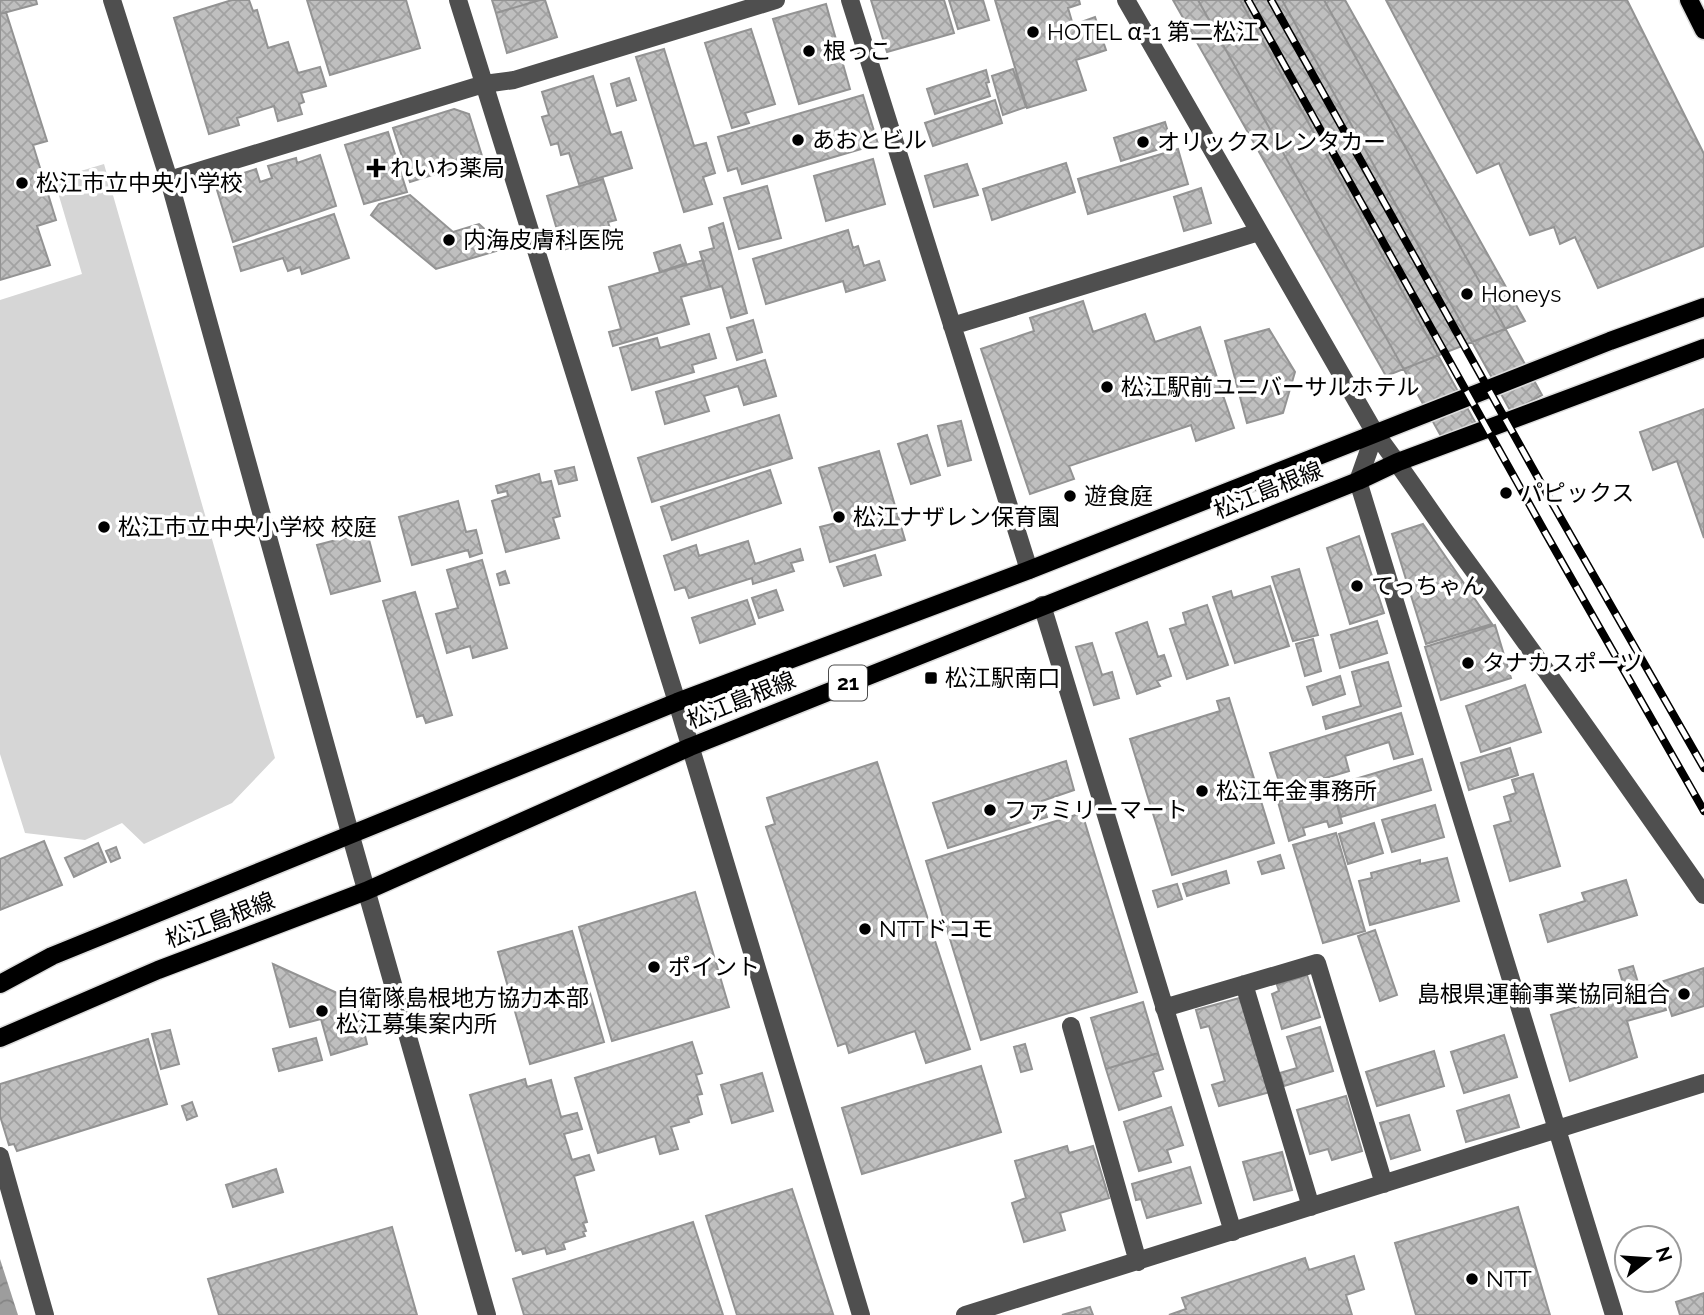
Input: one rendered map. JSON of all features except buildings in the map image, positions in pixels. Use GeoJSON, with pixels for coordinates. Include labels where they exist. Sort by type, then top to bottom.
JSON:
{"type":"FeatureCollection","features":[{"type":"Feature","properties":{"kind":"main road"},"geometry":{"type":"LineString","coordinates":[[1689,0],[1704,30]]}},
{"type":"Feature","properties":{"kind":"main road","name":"松江島根線"},"geometry":{"type":"LineString","coordinates":[[0,984],[52,956],[677,702],[1029,570],[1374,433],[1704,307]]}},
{"type":"Feature","properties":{"kind":"main road","name":"松江島根線"},"geometry":{"type":"LineString","coordinates":[[0,1038],[158,970],[366,891],[690,747],[1358,481],[1398,462],[1704,348]]}},
{"type":"Feature","properties":{"kind":"street"},"geometry":{"type":"LineString","coordinates":[[111,0],[169,180],[366,891],[487,1315]]}},
{"type":"Feature","properties":{"kind":"street"},"geometry":{"type":"LineString","coordinates":[[458,0],[677,702],[861,1315]]}},
{"type":"Feature","properties":{"kind":"street"},"geometry":{"type":"LineString","coordinates":[[169,180],[484,84],[514,80],[776,0]]}},
{"type":"Feature","properties":{"kind":"street"},"geometry":{"type":"LineString","coordinates":[[850,0],[1029,570]]}},
{"type":"Feature","properties":{"kind":"street"},"geometry":{"type":"LineString","coordinates":[[1126,0],[1374,433],[1398,462],[1421,499],[1554,679],[1704,895]]}},
{"type":"Feature","properties":{"kind":"street"},"geometry":{"type":"LineString","coordinates":[[952,326],[1259,232]]}},
{"type":"Feature","properties":{"kind":"street"},"geometry":{"type":"LineString","coordinates":[[1374,433],[1358,481],[1614,1315]]}},
{"type":"Feature","properties":{"kind":"street"},"geometry":{"type":"LineString","coordinates":[[1042,605],[1233,1231]]}},
{"type":"Feature","properties":{"kind":"street"},"geometry":{"type":"LineString","coordinates":[[1164,1008],[1317,963],[1384,1184]]}},
{"type":"Feature","properties":{"kind":"street"},"geometry":{"type":"LineString","coordinates":[[1244,984],[1311,1207]]}},
{"type":"Feature","properties":{"kind":"street"},"geometry":{"type":"LineString","coordinates":[[1072,1026],[1138,1262]]}},
{"type":"Feature","properties":{"kind":"street"},"geometry":{"type":"LineString","coordinates":[[965,1315],[1704,1083]]}},
{"type":"Feature","properties":{"kind":"street"},"geometry":{"type":"LineString","coordinates":[[0,1156],[44,1315]]}},
{"type":"Feature","properties":{"kind":"shaded area","name":"松江市立中央小学校 校庭"},"geometry":{"type":"Polygon","coordinates":[[[104,164],[275,758],[232,803],[144,844],[122,823],[85,840],[25,833],[0,754],[0,300],[82,274],[54,179],[104,164]]]}},
{"type":"Feature","properties":{"kind":"water"},"geometry":{"type":"Polygon","coordinates":[[[0,1259],[18,1315],[0,1315],[0,1259]]]}},
{"type":"Feature","properties":{"kind":"railway"},"geometry":{"type":"LineString","coordinates":[[1248,0],[1704,811]]}},
{"type":"Feature","properties":{"kind":"railway"},"geometry":{"type":"LineString","coordinates":[[1271,0],[1551,501],[1704,768]]}},
{"type":"Feature","properties":{"kind":"place","name":"HOTEL α-1 第二松江"},"geometry":{"type":"Point","coordinates":[1033,32]}},
{"type":"Feature","properties":{"kind":"place","name":"根っこ"},"geometry":{"type":"Point","coordinates":[809,51]}},
{"type":"Feature","properties":{"kind":"place","name":"あおとビル"},"geometry":{"type":"Point","coordinates":[798,140]}},
{"type":"Feature","properties":{"kind":"place","name":"オリックスレンタカー"},"geometry":{"type":"Point","coordinates":[1143,142]}},
{"type":"Feature","properties":{"kind":"place","name":"れいわ薬局"},"geometry":{"type":"Point","coordinates":[376,168]}},
{"type":"Feature","properties":{"kind":"place","name":"松江市立中央小学校"},"geometry":{"type":"Point","coordinates":[22,183]}},
{"type":"Feature","properties":{"kind":"place","name":"内海皮膚科医院"},"geometry":{"type":"Point","coordinates":[449,240]}},
{"type":"Feature","properties":{"kind":"place","name":"Honeys"},"geometry":{"type":"Point","coordinates":[1467,294]}},
{"type":"Feature","properties":{"kind":"place","name":"松江駅前ユニバーサルホテル"},"geometry":{"type":"Point","coordinates":[1107,387]}},
{"type":"Feature","properties":{"kind":"place","name":"パピックス"},"geometry":{"type":"Point","coordinates":[1506,493]}},
{"type":"Feature","properties":{"kind":"place","name":"遊食庭"},"geometry":{"type":"Point","coordinates":[1070,496]}},
{"type":"Feature","properties":{"kind":"place","name":"松江ナザレン保育園"},"geometry":{"type":"Point","coordinates":[839,517]}},
{"type":"Feature","properties":{"kind":"place","name":"松江市立中央小学校 校庭"},"geometry":{"type":"Point","coordinates":[104,527]}},
{"type":"Feature","properties":{"kind":"place","name":"てっちゃん"},"geometry":{"type":"Point","coordinates":[1357,586]}},
{"type":"Feature","properties":{"kind":"place","name":"タナカスポーツ"},"geometry":{"type":"Point","coordinates":[1468,663]}},
{"type":"Feature","properties":{"kind":"place","name":"松江駅南口"},"geometry":{"type":"Point","coordinates":[931,678]}},
{"type":"Feature","properties":{"kind":"place","name":"松江年金事務所"},"geometry":{"type":"Point","coordinates":[1202,791]}},
{"type":"Feature","properties":{"kind":"place","name":"ファミリーマート"},"geometry":{"type":"Point","coordinates":[990,810]}},
{"type":"Feature","properties":{"kind":"place","name":"NTTドコモ"},"geometry":{"type":"Point","coordinates":[865,929]}},
{"type":"Feature","properties":{"kind":"place","name":"ポイント"},"geometry":{"type":"Point","coordinates":[654,967]}},
{"type":"Feature","properties":{"kind":"place","name":"島根県運輸事業協同組合"},"geometry":{"type":"Point","coordinates":[1684,994]}},
{"type":"Feature","properties":{"kind":"place","name":"自衛隊島根地方協力本部 松江募集案内所"},"geometry":{"type":"Point","coordinates":[322,1011]}},
{"type":"Feature","properties":{"kind":"place","name":"NTT"},"geometry":{"type":"Point","coordinates":[1472,1279]}}]}
